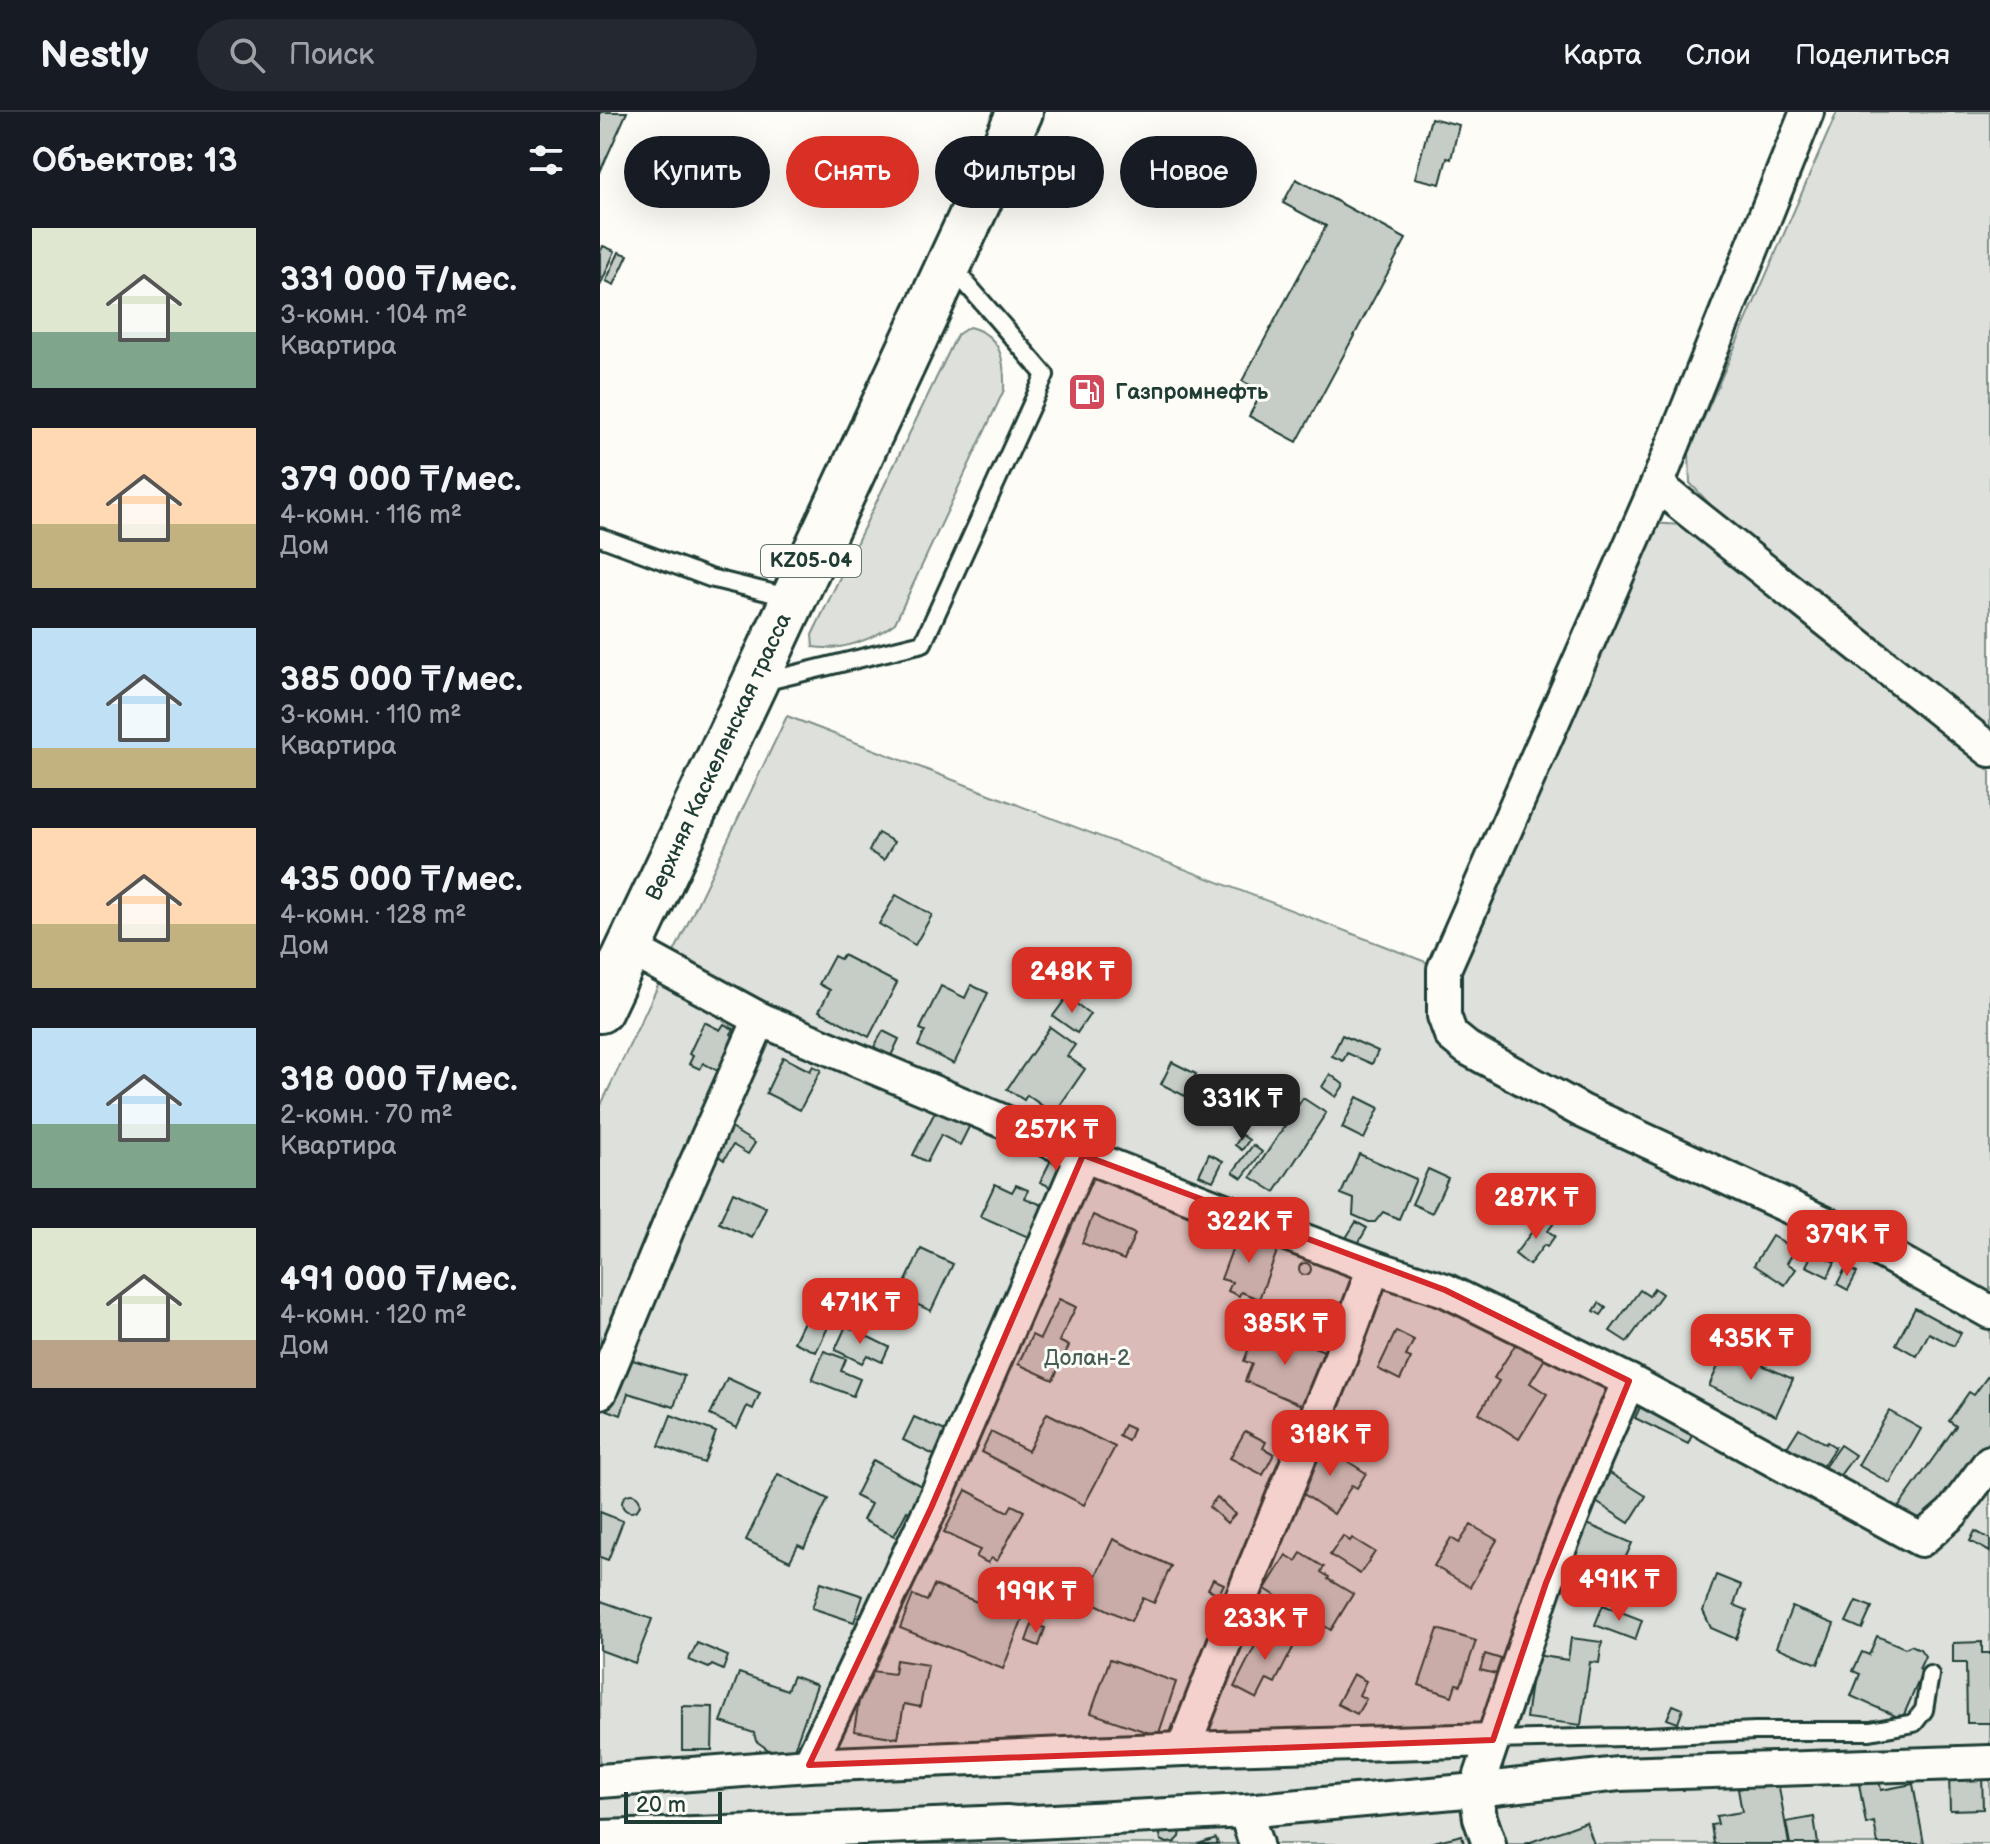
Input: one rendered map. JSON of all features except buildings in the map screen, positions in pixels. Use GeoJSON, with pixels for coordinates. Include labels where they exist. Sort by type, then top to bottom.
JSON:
{"type":"FeatureCollection","features":[{"type":"Feature","properties":{"kind":"main road","name":"Верхняя Каскеленская трасса"},"geometry":{"type":"LineString","coordinates":[[600,1010],[1020,112]]}},
{"type":"Feature","properties":{"kind":"street"},"geometry":{"type":"LineString","coordinates":[[1807,112],[1657,485],[1444,969],[1444,1016],[1451,1035],[1467,1048],[1582,1111],[1861,1240],[1990,1312]]}},
{"type":"Feature","properties":{"kind":"street"},"geometry":{"type":"LineString","coordinates":[[1657,485],[1990,750]]}},
{"type":"Feature","properties":{"kind":"street"},"geometry":{"type":"LineString","coordinates":[[629,948],[760,1019],[1083,1155],[1374,1267],[1445,1290],[1629,1381],[1921,1540],[1952,1513],[1990,1462]]}},
{"type":"Feature","properties":{"kind":"street"},"geometry":{"type":"LineString","coordinates":[[600,1392],[674,1213],[760,1019]]}},
{"type":"Feature","properties":{"kind":"street"},"geometry":{"type":"LineString","coordinates":[[809,1765],[931,1508],[1083,1155]]}},
{"type":"Feature","properties":{"kind":"street"},"geometry":{"type":"LineString","coordinates":[[1183,1749],[1374,1267]]}},
{"type":"Feature","properties":{"kind":"street"},"geometry":{"type":"LineString","coordinates":[[1489,1844],[1480,1818],[1476,1790],[1546,1583],[1629,1381]]}},
{"type":"Feature","properties":{"kind":"street"},"geometry":{"type":"LineString","coordinates":[[600,1781],[809,1765],[1493,1740]]}},
{"type":"Feature","properties":{"kind":"street"},"geometry":{"type":"LineString","coordinates":[[600,1837],[791,1838],[1019,1833],[1619,1774],[1990,1762]]}},
{"type":"Feature","properties":{"kind":"street"},"geometry":{"type":"LineString","coordinates":[[1245,1811],[1256,1844]]}},
{"type":"Feature","properties":{"kind":"lane"},"geometry":{"type":"LineString","coordinates":[[754,684],[923,643],[1045,375],[950,265]]}},
{"type":"Feature","properties":{"kind":"lane"},"geometry":{"type":"LineString","coordinates":[[600,537],[710,578],[793,598]]}},
{"type":"Feature","properties":{"kind":"lane"},"geometry":{"type":"LineString","coordinates":[[1493,1740],[1755,1731],[1870,1731],[1914,1723],[1924,1710],[1930,1675]]}},
{"type":"Feature","properties":{"kind":"highlighted area"},"geometry":{"type":"Polygon","coordinates":[[[1083,1155],[1445,1290],[1629,1381],[1546,1583],[1493,1740],[809,1765],[931,1508],[1083,1155]]]}},
{"type":"Feature","properties":{"kind":"green space"},"geometry":{"type":"Polygon","coordinates":[[[1837,112],[1990,112],[1990,732],[1734,530],[1690,483],[1689,452],[1837,112]]]}},
{"type":"Feature","properties":{"kind":"green space"},"geometry":{"type":"Polygon","coordinates":[[[969,327],[988,336],[999,350],[1004,390],[895,623],[857,643],[835,648],[813,647],[812,635],[957,335],[969,327]]]}},
{"type":"Feature","properties":{"kind":"green space"},"geometry":{"type":"Polygon","coordinates":[[[1649,523],[1683,525],[1990,771],[1990,1304],[1462,1034],[1455,974],[1649,523]]]}},
{"type":"Feature","properties":{"kind":"green space","name":"Долан-2"},"geometry":{"type":"Polygon","coordinates":[[[787,716],[1444,969],[1451,1035],[1990,1312],[1990,1844],[600,1844],[600,1107],[787,716]]]}},
{"type":"Feature","properties":{"kind":"place","name":"Газпромнефть"},"geometry":{"type":"Point","coordinates":[1087,392]}}]}
